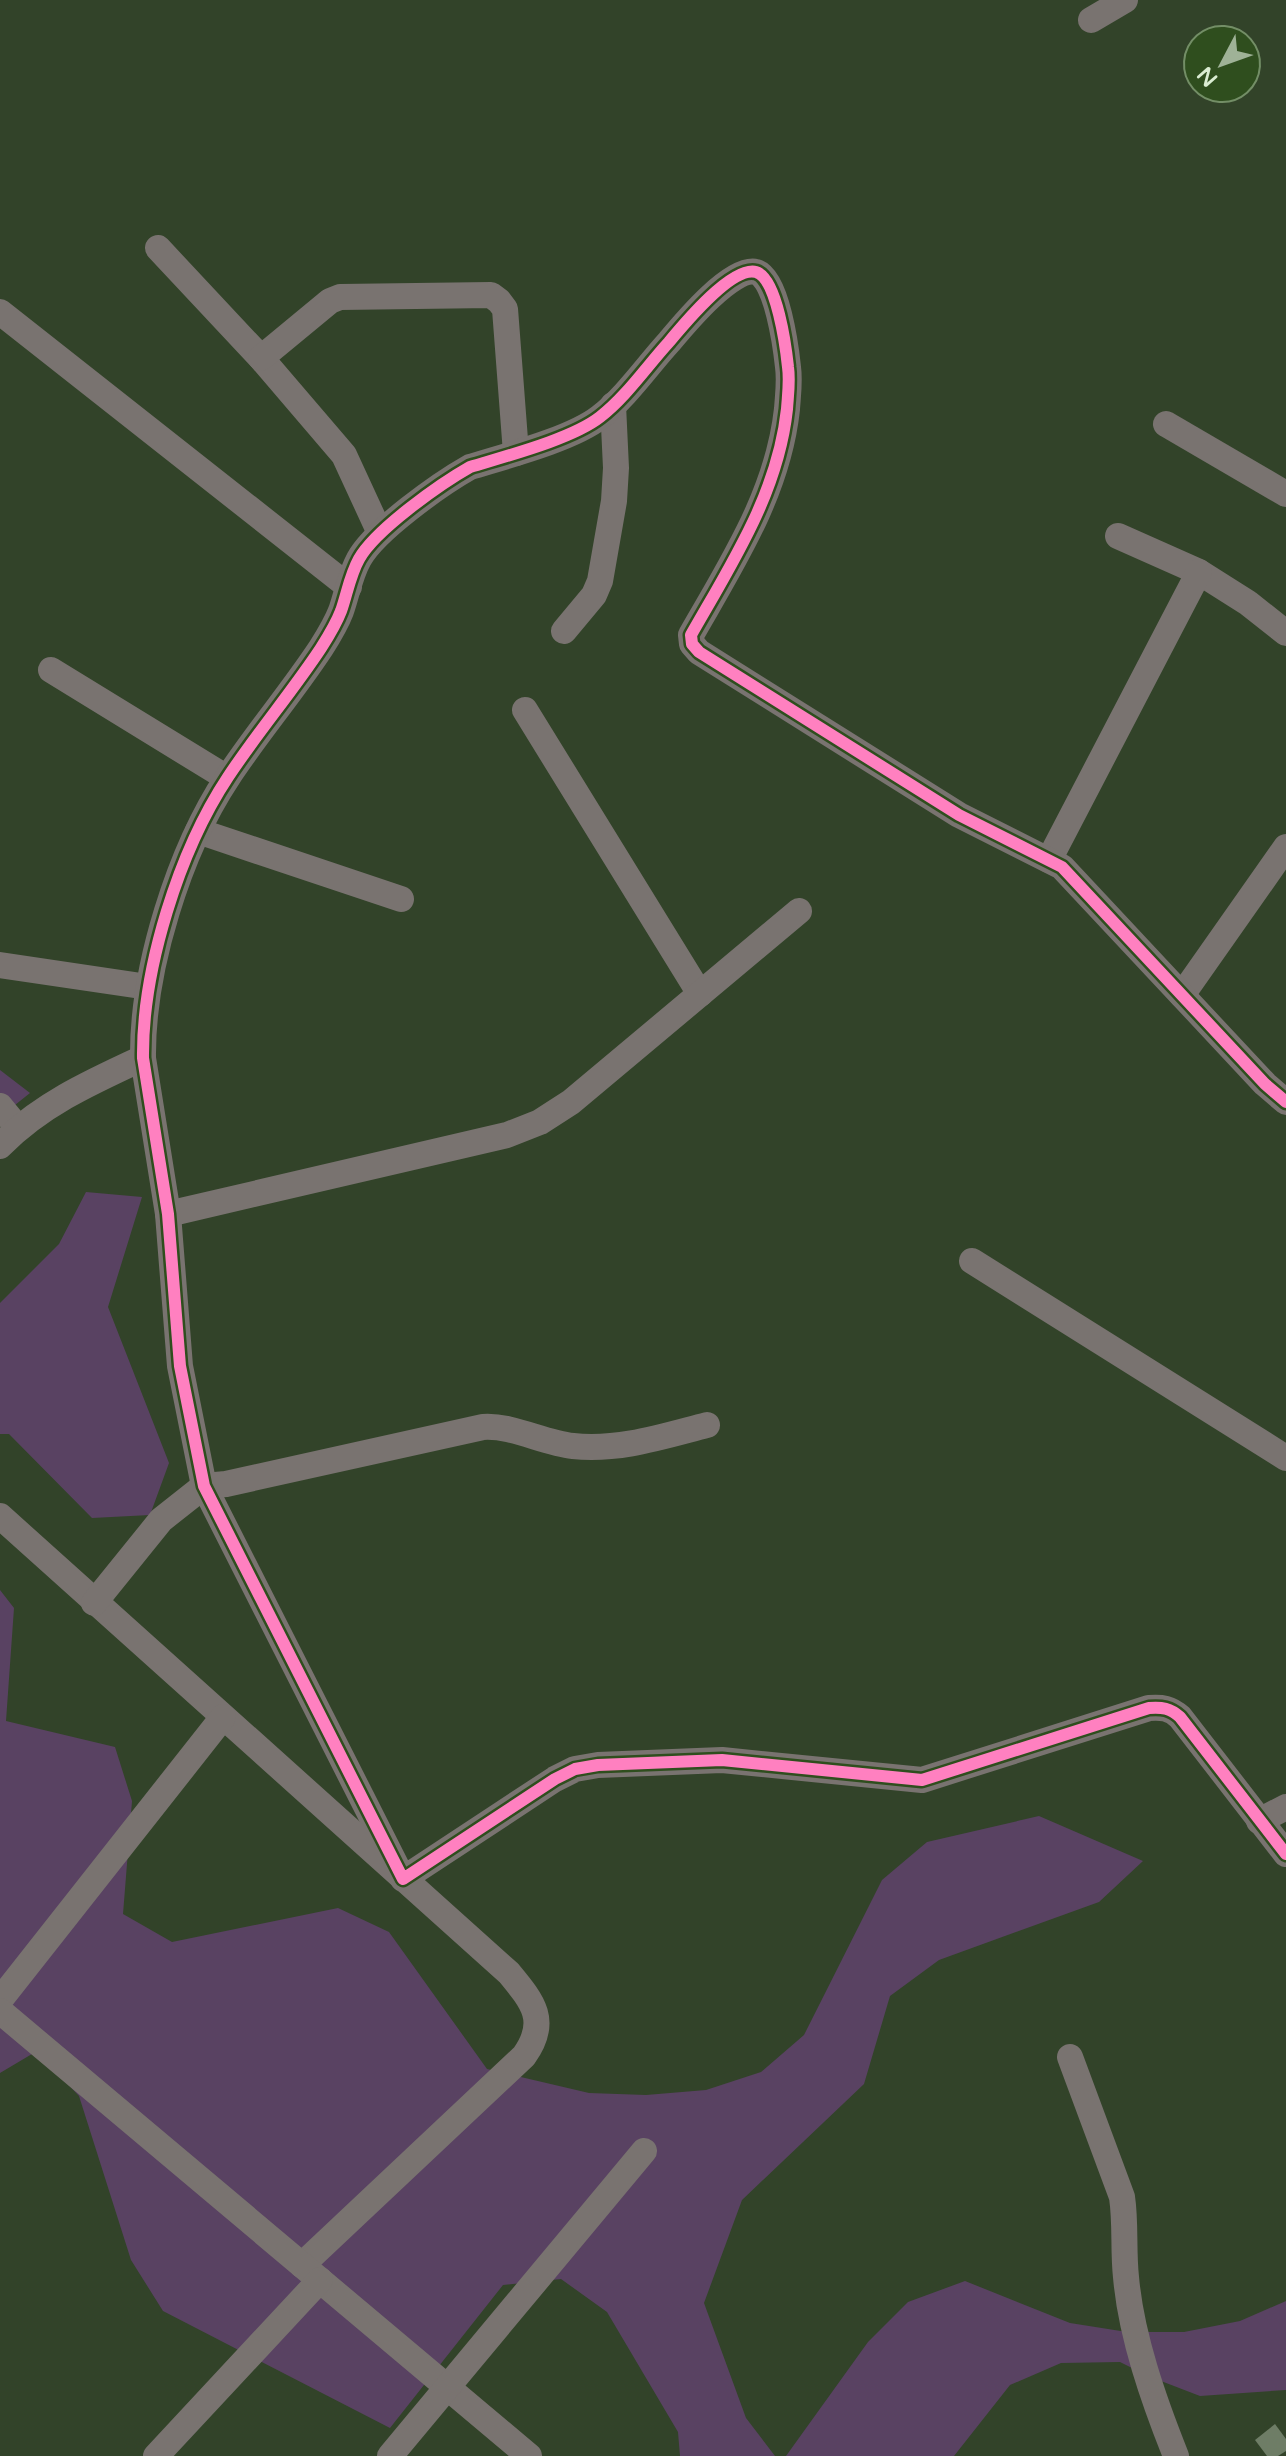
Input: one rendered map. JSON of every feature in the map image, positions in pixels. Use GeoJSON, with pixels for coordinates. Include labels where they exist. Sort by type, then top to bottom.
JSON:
{"type":"FeatureCollection","features":[{"type":"Feature","properties":{"kind":"street"},"geometry":{"type":"LineString","coordinates":[[1091,20],[1125,0]]}},
{"type":"Feature","properties":{"kind":"street"},"geometry":{"type":"LineString","coordinates":[[158,248],[261,358],[344,455],[380,533]]}},
{"type":"Feature","properties":{"kind":"street"},"geometry":{"type":"LineString","coordinates":[[403,1879],[204,1486],[180,1366],[168,1214],[143,1058],[148,987],[175,891],[198,831],[227,778],[322,647],[340,614],[357,563],[367,546],[380,533],[470,467],[576,431],[599,418],[693,315],[729,281],[755,271],[764,276],[781,324],[790,380],[784,434],[769,486],[748,537],[691,635],[692,644],[699,652],[959,815],[1049,860],[1071,876],[1265,1084],[1286,1102]]}},
{"type":"Feature","properties":{"kind":"street"},"geometry":{"type":"LineString","coordinates":[[261,358],[330,301],[340,297],[491,295],[505,309],[516,453]]}},
{"type":"Feature","properties":{"kind":"street"},"geometry":{"type":"LineString","coordinates":[[0,312],[349,587]]}},
{"type":"Feature","properties":{"kind":"street"},"geometry":{"type":"LineString","coordinates":[[564,631],[594,595],[600,581],[614,501],[613,405]]}},
{"type":"Feature","properties":{"kind":"street"},"geometry":{"type":"LineString","coordinates":[[1166,424],[1286,494]]}},
{"type":"Feature","properties":{"kind":"street"},"geometry":{"type":"LineString","coordinates":[[1118,536],[1199,572],[1248,603],[1286,633]]}},
{"type":"Feature","properties":{"kind":"street"},"geometry":{"type":"LineString","coordinates":[[1049,860],[1199,572]]}},
{"type":"Feature","properties":{"kind":"street"},"geometry":{"type":"LineString","coordinates":[[51,670],[227,778]]}},
{"type":"Feature","properties":{"kind":"street"},"geometry":{"type":"LineString","coordinates":[[525,710],[700,994]]}},
{"type":"Feature","properties":{"kind":"street"},"geometry":{"type":"LineString","coordinates":[[198,831],[401,899]]}},
{"type":"Feature","properties":{"kind":"street"},"geometry":{"type":"LineString","coordinates":[[1182,995],[1286,847]]}},
{"type":"Feature","properties":{"kind":"street"},"geometry":{"type":"LineString","coordinates":[[168,1214],[507,1135],[540,1122],[571,1102],[799,911]]}},
{"type":"Feature","properties":{"kind":"street"},"geometry":{"type":"LineString","coordinates":[[0,965],[148,987]]}},
{"type":"Feature","properties":{"kind":"street"},"geometry":{"type":"LineString","coordinates":[[0,1106],[9,1137],[77,1089],[143,1058]]}},
{"type":"Feature","properties":{"kind":"street"},"geometry":{"type":"LineString","coordinates":[[972,1261],[1286,1458]]}},
{"type":"Feature","properties":{"kind":"street"},"geometry":{"type":"LineString","coordinates":[[94,1603],[161,1520],[204,1486],[226,1484],[483,1427],[498,1427],[571,1446],[601,1448],[631,1444],[707,1425]]}},
{"type":"Feature","properties":{"kind":"street"},"geometry":{"type":"LineString","coordinates":[[0,1516],[509,1973],[528,1997],[537,2021],[535,2040],[524,2056],[311,2272],[156,2456]]}},
{"type":"Feature","properties":{"kind":"street"},"geometry":{"type":"LineString","coordinates":[[403,1879],[575,1769],[598,1765],[722,1760],[922,1780],[1149,1708],[1171,1709],[1180,1717],[1286,1854]]}},
{"type":"Feature","properties":{"kind":"street"},"geometry":{"type":"LineString","coordinates":[[223,1717],[2,1997],[311,2272],[529,2456]]}},
{"type":"Feature","properties":{"kind":"street"},"geometry":{"type":"LineString","coordinates":[[1259,1821],[1286,1807]]}},
{"type":"Feature","properties":{"kind":"street"},"geometry":{"type":"LineString","coordinates":[[1070,2057],[1122,2197],[1131,2314],[1148,2376],[1176,2456]]}},
{"type":"Feature","properties":{"kind":"street"},"geometry":{"type":"LineString","coordinates":[[390,2456],[644,2151]]}},
{"type":"Feature","properties":{"kind":"shaded area"},"geometry":{"type":"Polygon","coordinates":[[[0,1070],[30,1093],[0,1117],[0,1070]]]}},
{"type":"Feature","properties":{"kind":"shaded area"},"geometry":{"type":"Polygon","coordinates":[[[86,1192],[142,1197],[108,1307],[169,1463],[150,1515],[92,1518],[9,1434],[0,1434],[0,1303],[59,1244],[86,1192]]]}},
{"type":"Feature","properties":{"kind":"shaded area"},"geometry":{"type":"Polygon","coordinates":[[[0,1590],[14,1608],[6,1721],[115,1747],[132,1801],[123,1914],[172,1942],[338,1908],[389,1932],[487,2069],[589,2093],[646,2095],[706,2090],[761,2072],[804,2035],[882,1880],[927,1842],[1039,1816],[1143,1861],[1099,1902],[939,1960],[890,1996],[864,2084],[742,2200],[704,2303],[746,2418],[775,2456],[680,2456],[678,2432],[607,2312],[561,2279],[503,2285],[390,2428],[163,2311],[131,2260],[79,2096],[37,2051],[0,2073],[0,1590]]]}},
{"type":"Feature","properties":{"kind":"shaded area"},"geometry":{"type":"Polygon","coordinates":[[[965,2281],[1070,2323],[1127,2332],[1184,2332],[1240,2321],[1286,2301],[1286,2390],[1200,2396],[1120,2362],[1061,2363],[1010,2385],[954,2456],[786,2456],[868,2342],[908,2302],[965,2281]]]}},
{"type":"Feature","properties":{"kind":"building"},"geometry":{"type":"Polygon","coordinates":[[[1275,2424],[1286,2439],[1286,2451],[1278,2456],[1267,2456],[1255,2440],[1275,2424]]]}},
{"type":"Feature","properties":{"kind":"cycle path"},"geometry":{"type":"LineString","coordinates":[[1286,1102],[1265,1084],[1062,867],[959,815],[699,652],[692,644],[691,635],[751,526],[774,470],[782,440],[789,382],[785,345],[770,287],[756,272],[734,278],[709,298],[600,417],[556,440],[470,467],[409,508],[367,547],[356,565],[341,611],[329,635],[228,777],[194,840],[167,912],[149,987],[144,1023],[143,1058],[168,1214],[180,1366],[204,1486],[403,1879],[575,1769],[598,1765],[722,1760],[922,1780],[1149,1708],[1169,1710],[1180,1717],[1286,1854]]}}]}
